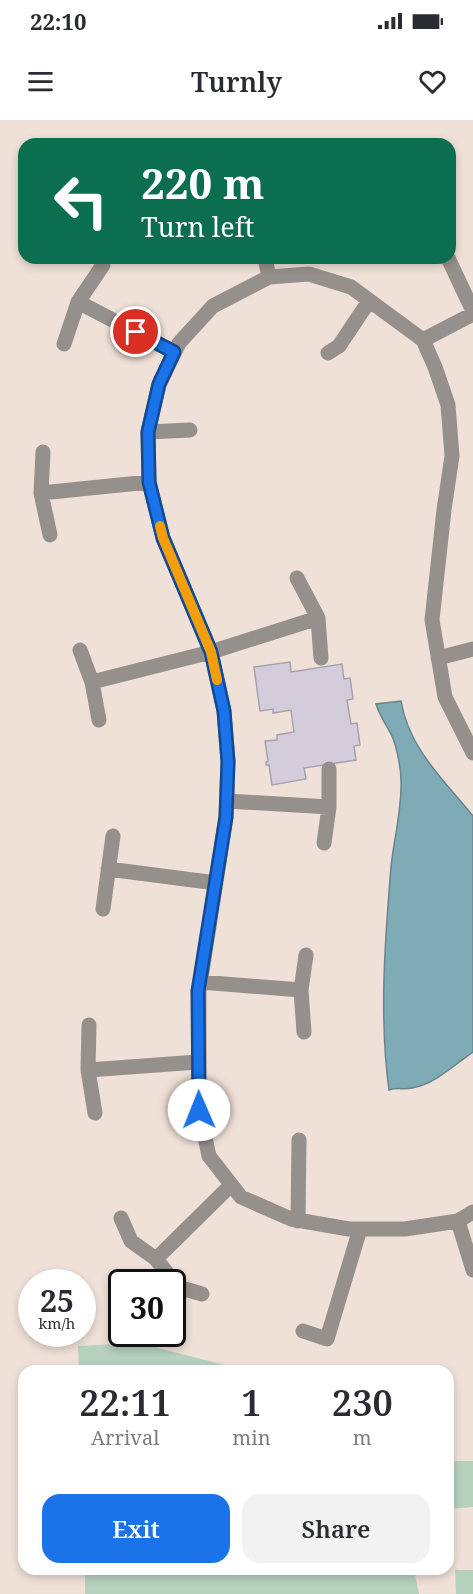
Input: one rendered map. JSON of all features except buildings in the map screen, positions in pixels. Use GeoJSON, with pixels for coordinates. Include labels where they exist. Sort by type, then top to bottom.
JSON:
{"type":"FeatureCollection","features":[{"type":"Feature","properties":{"kind":"street"},"geometry":{"type":"LineString","coordinates":[[266,264],[269,277]]}},
{"type":"Feature","properties":{"kind":"street"},"geometry":{"type":"LineString","coordinates":[[423,340],[473,313],[451,264]]}},
{"type":"Feature","properties":{"kind":"street"},"geometry":{"type":"LineString","coordinates":[[64,344],[78,302],[103,265]]}},
{"type":"Feature","properties":{"kind":"street"},"geometry":{"type":"LineString","coordinates":[[473,753],[445,696],[432,620],[452,456],[448,405],[423,340],[351,287],[309,274],[269,277],[213,306],[179,343],[159,384],[148,432],[149,482],[163,538],[211,652],[224,711],[228,762],[226,817],[200,982],[199,1110],[209,1156],[241,1197],[298,1221],[349,1229],[405,1229],[458,1221],[473,1212]]}},
{"type":"Feature","properties":{"kind":"street"},"geometry":{"type":"LineString","coordinates":[[328,353],[339,346],[369,300]]}},
{"type":"Feature","properties":{"kind":"street"},"geometry":{"type":"LineString","coordinates":[[78,302],[174,352]]}},
{"type":"Feature","properties":{"kind":"street"},"geometry":{"type":"LineString","coordinates":[[148,432],[190,430]]}},
{"type":"Feature","properties":{"kind":"street"},"geometry":{"type":"LineString","coordinates":[[43,452],[41,493],[50,535]]}},
{"type":"Feature","properties":{"kind":"street"},"geometry":{"type":"LineString","coordinates":[[41,493],[149,482]]}},
{"type":"Feature","properties":{"kind":"street"},"geometry":{"type":"LineString","coordinates":[[297,578],[318,618],[321,658]]}},
{"type":"Feature","properties":{"kind":"street"},"geometry":{"type":"LineString","coordinates":[[92,682],[211,652],[318,618]]}},
{"type":"Feature","properties":{"kind":"street"},"geometry":{"type":"LineString","coordinates":[[80,650],[92,682],[99,720]]}},
{"type":"Feature","properties":{"kind":"street"},"geometry":{"type":"LineString","coordinates":[[438,658],[473,650]]}},
{"type":"Feature","properties":{"kind":"street"},"geometry":{"type":"LineString","coordinates":[[324,843],[329,807],[328,769]]}},
{"type":"Feature","properties":{"kind":"street"},"geometry":{"type":"LineString","coordinates":[[227,801],[329,807]]}},
{"type":"Feature","properties":{"kind":"street"},"geometry":{"type":"LineString","coordinates":[[103,909],[113,836]]}},
{"type":"Feature","properties":{"kind":"street"},"geometry":{"type":"LineString","coordinates":[[108,869],[216,883]]}},
{"type":"Feature","properties":{"kind":"street"},"geometry":{"type":"LineString","coordinates":[[304,1032],[301,990],[306,955]]}},
{"type":"Feature","properties":{"kind":"street"},"geometry":{"type":"LineString","coordinates":[[200,982],[301,990]]}},
{"type":"Feature","properties":{"kind":"street"},"geometry":{"type":"LineString","coordinates":[[89,1025],[88,1070],[95,1113]]}},
{"type":"Feature","properties":{"kind":"street"},"geometry":{"type":"LineString","coordinates":[[88,1070],[198,1062]]}},
{"type":"Feature","properties":{"kind":"street"},"geometry":{"type":"LineString","coordinates":[[298,1140],[298,1221]]}},
{"type":"Feature","properties":{"kind":"street"},"geometry":{"type":"LineString","coordinates":[[156,1259],[231,1185]]}},
{"type":"Feature","properties":{"kind":"street"},"geometry":{"type":"LineString","coordinates":[[121,1218],[131,1241],[156,1259],[178,1287],[202,1294]]}},
{"type":"Feature","properties":{"kind":"street"},"geometry":{"type":"LineString","coordinates":[[458,1221],[473,1270]]}},
{"type":"Feature","properties":{"kind":"street"},"geometry":{"type":"LineString","coordinates":[[303,1331],[327,1339],[360,1229]]}},
{"type":"Feature","properties":{"kind":"green space"},"geometry":{"type":"Polygon","coordinates":[[[108,1345],[108,1347],[155,1347],[224,1365],[79,1365],[78,1347],[108,1345]]]}},
{"type":"Feature","properties":{"kind":"green space"},"geometry":{"type":"Polygon","coordinates":[[[454,1461],[473,1461],[473,1507],[454,1509],[454,1461]]]}},
{"type":"Feature","properties":{"kind":"green space"},"geometry":{"type":"Polygon","coordinates":[[[455,1570],[473,1570],[473,1594],[456,1594],[455,1570]]]}},
{"type":"Feature","properties":{"kind":"green space"},"geometry":{"type":"Polygon","coordinates":[[[85,1575],[415,1575],[419,1594],[85,1594],[85,1575]]]}},
{"type":"Feature","properties":{"kind":"water"},"geometry":{"type":"Polygon","coordinates":[[[401,701],[405,718],[420,749],[473,816],[473,1052],[429,1083],[412,1088],[389,1090],[384,1035],[384,978],[391,867],[401,781],[394,741],[376,704],[401,701]]]}},
{"type":"Feature","properties":{"kind":"slow traffic"},"geometry":{"type":"LineString","coordinates":[[160,526],[211,652],[217,680]]}},
{"type":"Feature","properties":{"kind":"route"},"geometry":{"type":"LineString","coordinates":[[136,332],[174,352],[159,384],[148,432],[149,482],[163,538],[211,652],[224,711],[228,762],[226,817],[198,991],[199,1110]]}}]}
